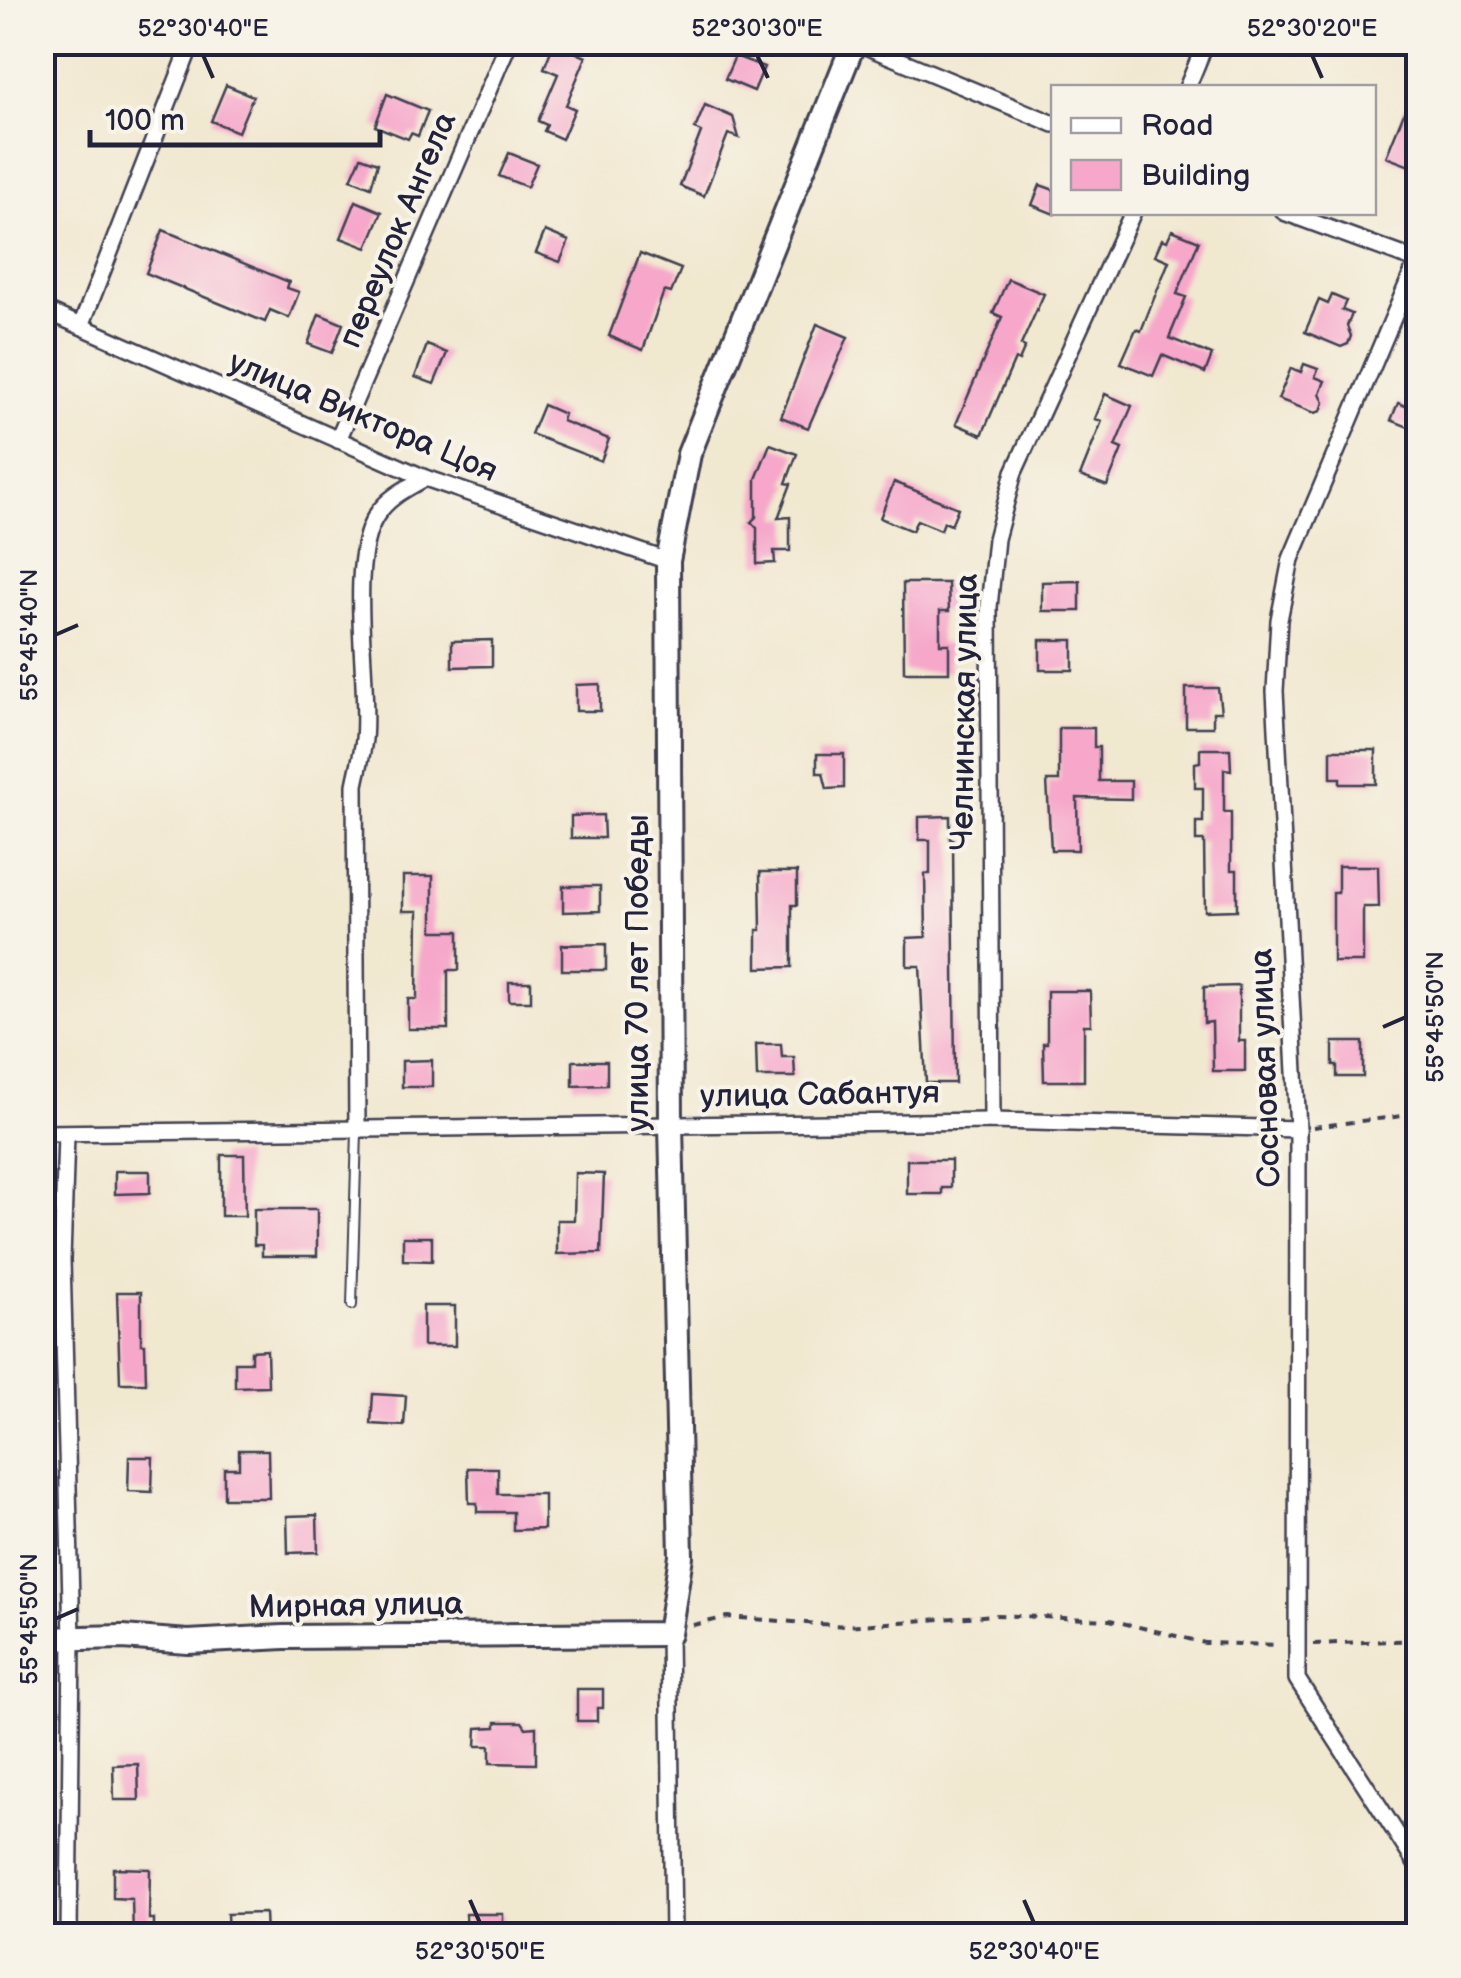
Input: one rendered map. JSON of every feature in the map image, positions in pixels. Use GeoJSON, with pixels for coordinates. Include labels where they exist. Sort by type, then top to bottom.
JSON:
{"type":"FeatureCollection","features":[{"type":"Feature","properties":{"kind":"street"},"geometry":{"type":"LineString","coordinates":[[81,326],[192,42]]}},
{"type":"Feature","properties":{"kind":"street","name":"переулок Ангела"},"geometry":{"type":"LineString","coordinates":[[338,440],[509,42]]}},
{"type":"Feature","properties":{"kind":"street"},"geometry":{"type":"LineString","coordinates":[[855,42],[1051,123]]}},
{"type":"Feature","properties":{"kind":"street","name":"улица 70 лет Победы"},"geometry":{"type":"LineString","coordinates":[[672,1936],[670,1634],[681,1556],[671,1125],[668,561],[690,454],[855,42]]}},
{"type":"Feature","properties":{"kind":"street"},"geometry":{"type":"LineString","coordinates":[[1188,85],[1206,42]]}},
{"type":"Feature","properties":{"kind":"street","name":"Челнинская улица"},"geometry":{"type":"LineString","coordinates":[[992,1121],[988,607],[996,539],[1014,472],[1132,215]]}},
{"type":"Feature","properties":{"kind":"street"},"geometry":{"type":"LineString","coordinates":[[1292,215],[1418,260]]}},
{"type":"Feature","properties":{"kind":"street","name":"Сосновая улица"},"geometry":{"type":"LineString","coordinates":[[1418,260],[1292,559],[1279,620],[1275,691],[1298,1129],[1297,1679],[1418,1867]]}},
{"type":"Feature","properties":{"kind":"street","name":"улица Виктора Цоя"},"geometry":{"type":"LineString","coordinates":[[42,309],[425,478],[668,561]]}},
{"type":"Feature","properties":{"kind":"street"},"geometry":{"type":"LineString","coordinates":[[357,1131],[355,785],[364,738],[362,570],[367,537],[376,515],[395,496],[425,478]]}},
{"type":"Feature","properties":{"kind":"street","name":"улица Сабантуя"},"geometry":{"type":"LineString","coordinates":[[42,1133],[992,1121],[1298,1129]]}},
{"type":"Feature","properties":{"kind":"street"},"geometry":{"type":"LineString","coordinates":[[66,1134],[62,1260],[72,1639],[69,1936]]}},
{"type":"Feature","properties":{"kind":"street","name":"Мирная улица"},"geometry":{"type":"LineString","coordinates":[[42,1639],[122,1637],[188,1642],[670,1634]]}},
{"type":"Feature","properties":{"kind":"lane"},"geometry":{"type":"LineString","coordinates":[[352,1305],[357,1131]]}},
{"type":"Feature","properties":{"kind":"path"},"geometry":{"type":"LineString","coordinates":[[1298,1129],[1418,1114]]}},
{"type":"Feature","properties":{"kind":"path"},"geometry":{"type":"LineString","coordinates":[[670,1634],[702,1621],[728,1617],[846,1626],[996,1615],[1110,1620],[1205,1643],[1286,1645]]}},
{"type":"Feature","properties":{"kind":"path"},"geometry":{"type":"LineString","coordinates":[[1305,1644],[1418,1640]]}},
{"type":"Feature","properties":{"kind":"building"},"geometry":{"type":"Polygon","coordinates":[[[554,43],[586,57],[566,105],[575,109],[562,139],[544,131],[547,125],[538,121],[558,74],[544,68],[554,43]]]}},
{"type":"Feature","properties":{"kind":"building"},"geometry":{"type":"Polygon","coordinates":[[[735,56],[764,67],[754,91],[725,79],[735,56]]]}},
{"type":"Feature","properties":{"kind":"building"},"geometry":{"type":"Polygon","coordinates":[[[1418,78],[1418,151],[1412,167],[1386,157],[1418,78]]]}},
{"type":"Feature","properties":{"kind":"building"},"geometry":{"type":"Polygon","coordinates":[[[226,85],[253,96],[238,132],[211,121],[226,85]]]}},
{"type":"Feature","properties":{"kind":"building"},"geometry":{"type":"Polygon","coordinates":[[[387,94],[428,111],[418,136],[411,133],[408,139],[375,126],[387,94]]]}},
{"type":"Feature","properties":{"kind":"building"},"geometry":{"type":"Polygon","coordinates":[[[705,105],[733,117],[739,138],[728,134],[704,196],[680,186],[701,132],[695,129],[705,105]]]}},
{"type":"Feature","properties":{"kind":"building"},"geometry":{"type":"Polygon","coordinates":[[[509,153],[537,164],[527,187],[499,176],[509,153]]]}},
{"type":"Feature","properties":{"kind":"building"},"geometry":{"type":"Polygon","coordinates":[[[361,157],[378,163],[371,187],[351,179],[361,157]]]}},
{"type":"Feature","properties":{"kind":"building"},"geometry":{"type":"Polygon","coordinates":[[[1040,185],[1051,189],[1051,213],[1032,205],[1040,185]]]}},
{"type":"Feature","properties":{"kind":"building"},"geometry":{"type":"Polygon","coordinates":[[[356,201],[382,212],[367,248],[341,238],[356,201]]]}},
{"type":"Feature","properties":{"kind":"building"},"geometry":{"type":"Polygon","coordinates":[[[163,230],[289,282],[287,288],[299,292],[289,318],[270,310],[265,322],[146,273],[163,230]]]}},
{"type":"Feature","properties":{"kind":"building"},"geometry":{"type":"Polygon","coordinates":[[[1172,230],[1199,241],[1177,294],[1186,297],[1169,338],[1212,355],[1205,373],[1162,355],[1153,376],[1121,363],[1136,329],[1141,331],[1169,261],[1155,255],[1162,239],[1167,241],[1172,230]]]}},
{"type":"Feature","properties":{"kind":"building"},"geometry":{"type":"Polygon","coordinates":[[[545,231],[569,241],[560,262],[536,253],[545,231]]]}},
{"type":"Feature","properties":{"kind":"building"},"geometry":{"type":"Polygon","coordinates":[[[640,253],[681,269],[671,293],[664,291],[643,350],[609,336],[640,253]]]}},
{"type":"Feature","properties":{"kind":"building"},"geometry":{"type":"Polygon","coordinates":[[[1008,279],[1044,294],[1021,345],[1025,347],[1019,361],[1015,359],[982,435],[956,424],[1002,317],[993,313],[1008,279]]]}},
{"type":"Feature","properties":{"kind":"building"},"geometry":{"type":"Polygon","coordinates":[[[1332,295],[1346,301],[1342,310],[1352,314],[1347,326],[1351,336],[1348,344],[1341,347],[1305,332],[1319,300],[1328,304],[1332,295]]]}},
{"type":"Feature","properties":{"kind":"building"},"geometry":{"type":"Polygon","coordinates":[[[319,314],[343,324],[332,353],[308,344],[319,314]]]}},
{"type":"Feature","properties":{"kind":"building"},"geometry":{"type":"Polygon","coordinates":[[[817,324],[848,337],[808,428],[781,417],[817,324]]]}},
{"type":"Feature","properties":{"kind":"building"},"geometry":{"type":"Polygon","coordinates":[[[427,345],[447,353],[434,384],[415,377],[427,345]]]}},
{"type":"Feature","properties":{"kind":"building"},"geometry":{"type":"Polygon","coordinates":[[[1304,364],[1318,369],[1315,377],[1325,381],[1320,393],[1324,402],[1321,411],[1315,413],[1278,399],[1291,368],[1301,372],[1304,364]]]}},
{"type":"Feature","properties":{"kind":"building"},"geometry":{"type":"Polygon","coordinates":[[[1105,394],[1132,406],[1115,446],[1122,449],[1107,486],[1080,476],[1102,421],[1095,419],[1105,394]]]}},
{"type":"Feature","properties":{"kind":"building"},"geometry":{"type":"Polygon","coordinates":[[[1398,403],[1418,411],[1418,431],[1391,420],[1398,403]]]}},
{"type":"Feature","properties":{"kind":"building"},"geometry":{"type":"Polygon","coordinates":[[[543,405],[564,414],[562,421],[609,439],[601,461],[531,434],[543,405]]]}},
{"type":"Feature","properties":{"kind":"building"},"geometry":{"type":"Polygon","coordinates":[[[770,444],[797,454],[778,518],[790,517],[790,551],[774,551],[775,563],[757,564],[757,528],[751,522],[756,517],[756,479],[770,444]]]}},
{"type":"Feature","properties":{"kind":"building"},"geometry":{"type":"Polygon","coordinates":[[[894,482],[958,508],[951,525],[944,522],[941,530],[917,520],[912,531],[880,518],[894,482]]]}},
{"type":"Feature","properties":{"kind":"building"},"geometry":{"type":"Polygon","coordinates":[[[1080,581],[1080,611],[1042,611],[1042,582],[1080,581]]]}},
{"type":"Feature","properties":{"kind":"building"},"geometry":{"type":"Polygon","coordinates":[[[903,583],[948,583],[949,611],[940,611],[940,644],[949,644],[949,672],[904,672],[903,583]]]}},
{"type":"Feature","properties":{"kind":"building"},"geometry":{"type":"Polygon","coordinates":[[[492,640],[492,666],[452,667],[452,641],[492,640]]]}},
{"type":"Feature","properties":{"kind":"building"},"geometry":{"type":"Polygon","coordinates":[[[1040,640],[1073,640],[1073,670],[1040,670],[1040,640]]]}},
{"type":"Feature","properties":{"kind":"building"},"geometry":{"type":"Polygon","coordinates":[[[600,684],[600,711],[576,711],[576,685],[600,684]]]}},
{"type":"Feature","properties":{"kind":"building"},"geometry":{"type":"Polygon","coordinates":[[[1186,688],[1218,688],[1221,712],[1213,712],[1213,727],[1186,727],[1186,688]]]}},
{"type":"Feature","properties":{"kind":"building"},"geometry":{"type":"Polygon","coordinates":[[[1059,728],[1094,728],[1094,747],[1099,747],[1099,781],[1131,781],[1131,799],[1077,798],[1078,850],[1051,850],[1047,781],[1059,781],[1059,728]]]}},
{"type":"Feature","properties":{"kind":"building"},"geometry":{"type":"Polygon","coordinates":[[[1200,749],[1230,749],[1231,770],[1224,769],[1224,812],[1231,812],[1231,870],[1237,870],[1237,910],[1205,911],[1204,841],[1196,841],[1196,822],[1203,822],[1203,788],[1195,788],[1195,763],[1200,762],[1200,749]]]}},
{"type":"Feature","properties":{"kind":"building"},"geometry":{"type":"Polygon","coordinates":[[[1331,750],[1376,750],[1376,784],[1340,784],[1340,778],[1331,778],[1331,750]]]}},
{"type":"Feature","properties":{"kind":"building"},"geometry":{"type":"Polygon","coordinates":[[[817,754],[844,754],[844,788],[827,789],[823,773],[817,773],[817,754]]]}},
{"type":"Feature","properties":{"kind":"building"},"geometry":{"type":"Polygon","coordinates":[[[603,815],[604,838],[571,838],[571,816],[603,815]]]}},
{"type":"Feature","properties":{"kind":"building"},"geometry":{"type":"Polygon","coordinates":[[[950,816],[955,1083],[926,1083],[920,966],[907,966],[907,938],[926,937],[925,874],[930,874],[930,840],[919,840],[919,817],[950,816]]]}},
{"type":"Feature","properties":{"kind":"building"},"geometry":{"type":"Polygon","coordinates":[[[1338,866],[1378,866],[1379,907],[1363,907],[1363,962],[1333,962],[1333,893],[1338,893],[1338,866]]]}},
{"type":"Feature","properties":{"kind":"building"},"geometry":{"type":"Polygon","coordinates":[[[760,872],[797,872],[797,905],[792,905],[792,967],[757,968],[760,872]]]}},
{"type":"Feature","properties":{"kind":"building"},"geometry":{"type":"Polygon","coordinates":[[[403,876],[433,876],[433,931],[459,931],[459,970],[448,970],[448,1029],[408,1029],[408,999],[417,999],[418,911],[403,911],[403,876]]]}},
{"type":"Feature","properties":{"kind":"building"},"geometry":{"type":"Polygon","coordinates":[[[563,886],[600,886],[600,911],[563,912],[563,886]]]}},
{"type":"Feature","properties":{"kind":"building"},"geometry":{"type":"Polygon","coordinates":[[[606,944],[606,970],[562,970],[562,945],[606,944]]]}},
{"type":"Feature","properties":{"kind":"building"},"geometry":{"type":"Polygon","coordinates":[[[509,982],[531,982],[531,1001],[509,1001],[509,982]]]}},
{"type":"Feature","properties":{"kind":"building"},"geometry":{"type":"Polygon","coordinates":[[[1239,986],[1239,1041],[1245,1041],[1245,1071],[1213,1071],[1212,1022],[1204,1023],[1204,987],[1239,986]]]}},
{"type":"Feature","properties":{"kind":"building"},"geometry":{"type":"Polygon","coordinates":[[[1047,991],[1090,991],[1091,1025],[1084,1025],[1084,1081],[1044,1081],[1047,991]]]}},
{"type":"Feature","properties":{"kind":"building"},"geometry":{"type":"Polygon","coordinates":[[[1333,1042],[1363,1042],[1363,1077],[1337,1077],[1333,1042]]]}},
{"type":"Feature","properties":{"kind":"building"},"geometry":{"type":"Polygon","coordinates":[[[756,1044],[781,1044],[782,1057],[794,1057],[795,1077],[757,1077],[756,1044]]]}},
{"type":"Feature","properties":{"kind":"building"},"geometry":{"type":"Polygon","coordinates":[[[432,1060],[432,1087],[402,1087],[402,1061],[432,1060]]]}},
{"type":"Feature","properties":{"kind":"building"},"geometry":{"type":"Polygon","coordinates":[[[573,1061],[607,1061],[607,1085],[573,1086],[573,1061]]]}},
{"type":"Feature","properties":{"kind":"building"},"geometry":{"type":"Polygon","coordinates":[[[221,1155],[244,1155],[245,1216],[221,1216],[221,1155]]]}},
{"type":"Feature","properties":{"kind":"building"},"geometry":{"type":"Polygon","coordinates":[[[907,1160],[951,1160],[951,1188],[942,1188],[942,1194],[907,1194],[907,1160]]]}},
{"type":"Feature","properties":{"kind":"building"},"geometry":{"type":"Polygon","coordinates":[[[115,1171],[150,1171],[150,1193],[115,1194],[115,1171]]]}},
{"type":"Feature","properties":{"kind":"building"},"geometry":{"type":"Polygon","coordinates":[[[575,1173],[604,1174],[601,1253],[557,1254],[557,1220],[574,1220],[575,1173]]]}},
{"type":"Feature","properties":{"kind":"building"},"geometry":{"type":"Polygon","coordinates":[[[254,1209],[317,1209],[317,1256],[262,1256],[262,1245],[254,1245],[254,1209]]]}},
{"type":"Feature","properties":{"kind":"building"},"geometry":{"type":"Polygon","coordinates":[[[403,1237],[432,1237],[432,1261],[403,1260],[403,1237]]]}},
{"type":"Feature","properties":{"kind":"building"},"geometry":{"type":"Polygon","coordinates":[[[117,1292],[141,1292],[146,1383],[120,1383],[117,1292]]]}},
{"type":"Feature","properties":{"kind":"building"},"geometry":{"type":"Polygon","coordinates":[[[423,1306],[455,1306],[455,1346],[423,1346],[423,1306]]]}},
{"type":"Feature","properties":{"kind":"building"},"geometry":{"type":"Polygon","coordinates":[[[267,1350],[268,1386],[235,1387],[235,1362],[251,1362],[251,1351],[267,1350]]]}},
{"type":"Feature","properties":{"kind":"building"},"geometry":{"type":"Polygon","coordinates":[[[373,1394],[406,1396],[404,1426],[371,1424],[373,1394]]]}},
{"type":"Feature","properties":{"kind":"building"},"geometry":{"type":"Polygon","coordinates":[[[239,1450],[268,1450],[269,1498],[224,1498],[224,1468],[239,1468],[239,1450]]]}},
{"type":"Feature","properties":{"kind":"building"},"geometry":{"type":"Polygon","coordinates":[[[129,1457],[153,1457],[152,1492],[128,1491],[129,1457]]]}},
{"type":"Feature","properties":{"kind":"building"},"geometry":{"type":"Polygon","coordinates":[[[468,1468],[498,1468],[498,1494],[544,1494],[544,1529],[513,1530],[513,1512],[477,1512],[477,1503],[469,1503],[468,1468]]]}},
{"type":"Feature","properties":{"kind":"building"},"geometry":{"type":"Polygon","coordinates":[[[317,1515],[318,1552],[288,1553],[287,1516],[317,1515]]]}},
{"type":"Feature","properties":{"kind":"building"},"geometry":{"type":"Polygon","coordinates":[[[577,1689],[603,1689],[603,1708],[597,1708],[597,1721],[577,1721],[577,1689]]]}},
{"type":"Feature","properties":{"kind":"building"},"geometry":{"type":"Polygon","coordinates":[[[496,1722],[522,1722],[526,1728],[536,1727],[536,1764],[490,1763],[490,1746],[476,1746],[477,1728],[496,1727],[496,1722]]]}},
{"type":"Feature","properties":{"kind":"building"},"geometry":{"type":"Polygon","coordinates":[[[138,1764],[139,1800],[114,1800],[113,1765],[138,1764]]]}},
{"type":"Feature","properties":{"kind":"building"},"geometry":{"type":"Polygon","coordinates":[[[113,1868],[150,1869],[149,1919],[154,1919],[154,1936],[133,1936],[132,1899],[113,1898],[113,1868]]]}},
{"type":"Feature","properties":{"kind":"building"},"geometry":{"type":"Polygon","coordinates":[[[265,1913],[266,1934],[228,1936],[227,1914],[265,1913]]]}},
{"type":"Feature","properties":{"kind":"building"},"geometry":{"type":"Polygon","coordinates":[[[466,1914],[503,1914],[503,1936],[466,1936],[466,1914]]]}}]}
